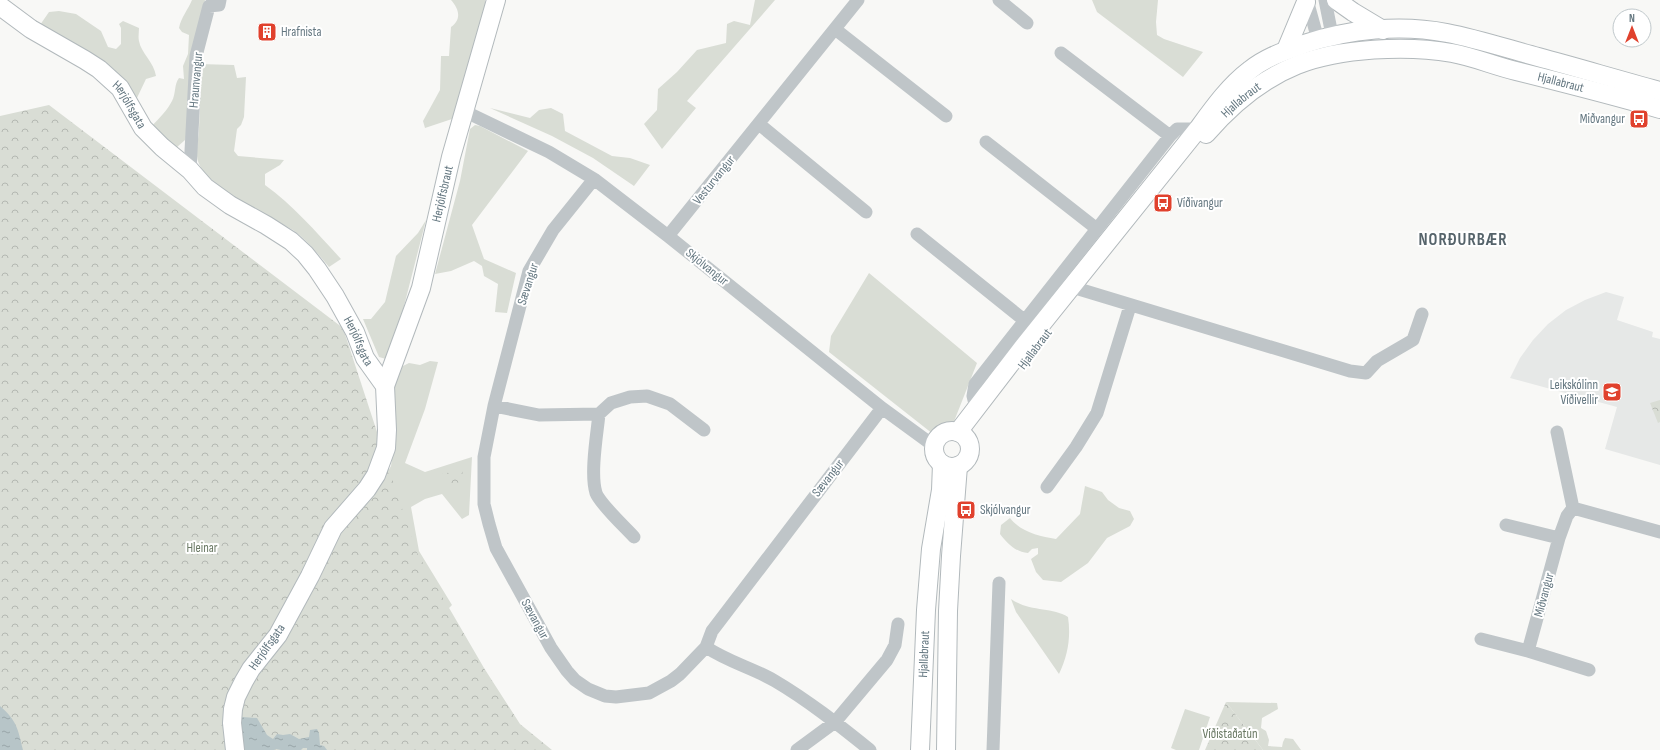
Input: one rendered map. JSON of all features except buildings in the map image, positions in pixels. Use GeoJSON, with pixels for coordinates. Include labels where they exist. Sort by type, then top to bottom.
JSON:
{"type":"FeatureCollection","features":[{"type":"Feature","properties":{"kind":"main road","name":"Herjólfsbraut"},"geometry":{"type":"LineString","coordinates":[[385,386],[421,288],[451,157],[496,0]]}},
{"type":"Feature","properties":{"kind":"main road"},"geometry":{"type":"LineString","coordinates":[[1336,0],[1384,30]]}},
{"type":"Feature","properties":{"kind":"main road"},"geometry":{"type":"LineString","coordinates":[[1286,50],[1307,1]]}},
{"type":"Feature","properties":{"kind":"main road","name":"Herjólfsgata"},"geometry":{"type":"LineString","coordinates":[[0,6],[32,29],[99,69],[120,88],[143,128],[162,147],[190,170],[205,187],[230,205],[291,241],[305,254],[335,296],[355,332],[365,358],[385,386],[387,430],[386,448],[376,475],[367,489],[333,528],[310,576],[278,635],[251,669],[244,681],[236,697],[233,709],[232,723],[235,750]]}},
{"type":"Feature","properties":{"kind":"main road","name":"Hjallabraut"},"geometry":{"type":"LineString","coordinates":[[963,437],[978,423],[1076,289],[1216,103],[1239,80],[1261,63],[1286,50],[1324,38],[1354,32],[1427,30],[1447,33],[1487,43],[1660,91]]}},
{"type":"Feature","properties":{"kind":"main road","name":"Hjallabraut"},"geometry":{"type":"LineString","coordinates":[[963,437],[976,408],[1214,125],[1256,87],[1297,65],[1330,57],[1386,49],[1411,48],[1453,53],[1660,109]]}},
{"type":"Feature","properties":{"kind":"main road"},"geometry":{"type":"LineString","coordinates":[[946,432],[963,437],[969,447],[967,458],[950,465],[934,454],[934,446],[940,435],[946,432]]}},
{"type":"Feature","properties":{"kind":"main road","name":"Hjallabraut"},"geometry":{"type":"LineString","coordinates":[[920,750],[926,610],[931,549],[941,490],[950,465]]}},
{"type":"Feature","properties":{"kind":"main road","name":"Hjallabraut"},"geometry":{"type":"LineString","coordinates":[[946,750],[948,603],[951,556],[950,465]]}},
{"type":"Feature","properties":{"kind":"street","name":"Hraunvangur"},"geometry":{"type":"LineString","coordinates":[[190,170],[196,56],[209,6],[220,5],[220,0]]}},
{"type":"Feature","properties":{"kind":"street","name":"Vesturvangur"},"geometry":{"type":"LineString","coordinates":[[668,236],[858,0]]}},
{"type":"Feature","properties":{"kind":"street"},"geometry":{"type":"LineString","coordinates":[[999,0],[1027,22]]}},
{"type":"Feature","properties":{"kind":"street"},"geometry":{"type":"LineString","coordinates":[[1324,38],[1325,0]]}},
{"type":"Feature","properties":{"kind":"street"},"geometry":{"type":"LineString","coordinates":[[1307,1],[1324,38],[1330,57]]}},
{"type":"Feature","properties":{"kind":"street"},"geometry":{"type":"LineString","coordinates":[[836,29],[946,116]]}},
{"type":"Feature","properties":{"kind":"street"},"geometry":{"type":"LineString","coordinates":[[1061,53],[1170,136]]}},
{"type":"Feature","properties":{"kind":"street","name":"Skjólvangur"},"geometry":{"type":"LineString","coordinates":[[464,111],[549,152],[594,179],[668,236],[882,408],[934,446]]}},
{"type":"Feature","properties":{"kind":"street"},"geometry":{"type":"LineString","coordinates":[[759,124],[866,212]]}},
{"type":"Feature","properties":{"kind":"street","name":"Hjallabraut"},"geometry":{"type":"LineString","coordinates":[[976,408],[973,396],[975,384],[1024,320],[1170,136],[1177,129],[1198,128]]}},
{"type":"Feature","properties":{"kind":"street"},"geometry":{"type":"LineString","coordinates":[[986,142],[1097,229]]}},
{"type":"Feature","properties":{"kind":"street","name":"Sævangur"},"geometry":{"type":"LineString","coordinates":[[594,179],[553,230],[530,272],[494,406],[484,457],[483,470],[484,504],[496,548],[551,648],[575,680],[588,689],[605,696],[616,697],[649,693],[671,681],[706,647],[712,631],[720,619],[882,408]]}},
{"type":"Feature","properties":{"kind":"street","name":"Hjallabraut"},"geometry":{"type":"LineString","coordinates":[[917,234],[1024,320]]}},
{"type":"Feature","properties":{"kind":"street"},"geometry":{"type":"LineString","coordinates":[[1076,289],[1350,371],[1366,373],[1378,361],[1413,340],[1422,314]]}},
{"type":"Feature","properties":{"kind":"street"},"geometry":{"type":"LineString","coordinates":[[1047,487],[1076,447],[1097,413],[1130,306]]}},
{"type":"Feature","properties":{"kind":"street"},"geometry":{"type":"LineString","coordinates":[[494,406],[539,415],[599,414],[611,403],[630,397],[648,396],[670,404],[704,430]]}},
{"type":"Feature","properties":{"kind":"street"},"geometry":{"type":"LineString","coordinates":[[599,414],[594,468],[596,494],[634,537]]}},
{"type":"Feature","properties":{"kind":"street"},"geometry":{"type":"LineString","coordinates":[[1557,432],[1573,508],[1660,532]]}},
{"type":"Feature","properties":{"kind":"street","name":"Miðvangur"},"geometry":{"type":"LineString","coordinates":[[1528,651],[1559,538],[1567,516],[1573,508]]}},
{"type":"Feature","properties":{"kind":"street"},"geometry":{"type":"LineString","coordinates":[[1506,525],[1559,538]]}},
{"type":"Feature","properties":{"kind":"street"},"geometry":{"type":"LineString","coordinates":[[993,750],[999,583]]}},
{"type":"Feature","properties":{"kind":"street"},"geometry":{"type":"LineString","coordinates":[[797,750],[835,722],[888,660],[896,646],[898,624]]}},
{"type":"Feature","properties":{"kind":"street"},"geometry":{"type":"LineString","coordinates":[[1480,639],[1528,651],[1589,670]]}},
{"type":"Feature","properties":{"kind":"street"},"geometry":{"type":"LineString","coordinates":[[706,647],[716,654],[775,681],[835,722],[870,750]]}},
{"type":"Feature","properties":{"kind":"shaded area","name":"Leikskólinn Víðivellir"},"geometry":{"type":"Polygon","coordinates":[[[1606,292],[1624,297],[1617,320],[1653,332],[1652,337],[1660,339],[1660,465],[1605,449],[1617,407],[1510,378],[1520,358],[1533,340],[1548,324],[1566,310],[1585,300],[1606,292]]]}},
{"type":"Feature","properties":{"kind":"green space"},"geometry":{"type":"Polygon","coordinates":[[[192,0],[205,0],[193,52],[190,127],[185,140],[176,148],[152,126],[170,105],[176,83],[179,78],[184,79],[183,66],[188,54],[189,35],[182,32],[179,28],[181,20],[192,0]]]}},
{"type":"Feature","properties":{"kind":"green space"},"geometry":{"type":"Polygon","coordinates":[[[451,0],[485,0],[485,5],[455,118],[425,128],[423,121],[440,90],[441,56],[449,56],[451,27],[457,21],[458,17],[456,7],[451,0]]]}},
{"type":"Feature","properties":{"kind":"green space"},"geometry":{"type":"Polygon","coordinates":[[[755,0],[775,0],[687,101],[696,108],[662,149],[644,124],[657,110],[658,89],[677,72],[697,50],[726,43],[727,24],[734,21],[750,25],[755,0]]]}},
{"type":"Feature","properties":{"kind":"green space"},"geometry":{"type":"Polygon","coordinates":[[[1092,0],[1158,0],[1156,22],[1157,35],[1164,39],[1203,52],[1183,77],[1097,12],[1092,0]]]}},
{"type":"Feature","properties":{"kind":"green space"},"geometry":{"type":"Polygon","coordinates":[[[59,11],[76,14],[101,31],[108,47],[116,49],[121,44],[121,28],[119,24],[123,21],[139,28],[140,45],[153,66],[156,76],[146,79],[136,100],[40,25],[49,12],[59,11]]]}},
{"type":"Feature","properties":{"kind":"green space"},"geometry":{"type":"Polygon","coordinates":[[[199,64],[234,65],[237,78],[246,77],[244,117],[241,125],[237,129],[234,151],[238,156],[284,160],[280,165],[265,174],[265,185],[295,211],[341,259],[329,267],[312,247],[293,230],[237,199],[209,178],[201,167],[197,156],[200,104],[199,64]]]}},
{"type":"Feature","properties":{"kind":"green space","name":"Hleinar"},"geometry":{"type":"Polygon","coordinates":[[[49,105],[343,328],[416,551],[484,668],[520,724],[552,750],[0,750],[0,116],[49,105]]]}},
{"type":"Feature","properties":{"kind":"green space"},"geometry":{"type":"Polygon","coordinates":[[[490,108],[530,118],[539,110],[551,108],[563,114],[565,131],[612,156],[630,158],[650,165],[634,186],[593,158],[552,136],[490,108]]]}},
{"type":"Feature","properties":{"kind":"green space"},"geometry":{"type":"Polygon","coordinates":[[[475,125],[480,126],[528,151],[472,225],[484,259],[516,273],[507,313],[495,312],[498,284],[484,276],[482,266],[474,261],[451,271],[435,274],[460,181],[470,129],[475,125]]]}},
{"type":"Feature","properties":{"kind":"green space"},"geometry":{"type":"Polygon","coordinates":[[[426,220],[392,353],[386,359],[379,357],[363,319],[371,319],[385,302],[396,256],[418,233],[426,220]]]}},
{"type":"Feature","properties":{"kind":"green space"},"geometry":{"type":"Polygon","coordinates":[[[869,273],[977,363],[953,424],[933,434],[829,352],[831,336],[869,273]]]}},
{"type":"Feature","properties":{"kind":"green space"},"geometry":{"type":"Polygon","coordinates":[[[430,361],[438,362],[425,409],[405,463],[425,472],[472,457],[469,515],[462,519],[442,494],[425,499],[411,507],[419,551],[452,605],[449,608],[436,608],[378,488],[391,466],[395,437],[394,388],[401,367],[409,363],[420,365],[430,361]]]}},
{"type":"Feature","properties":{"kind":"green space"},"geometry":{"type":"Polygon","coordinates":[[[1660,400],[1660,422],[1658,423],[1650,403],[1660,400]]]}},
{"type":"Feature","properties":{"kind":"green space"},"geometry":{"type":"Polygon","coordinates":[[[462,470],[464,481],[445,486],[442,474],[462,470]]]}},
{"type":"Feature","properties":{"kind":"green space"},"geometry":{"type":"Polygon","coordinates":[[[1085,486],[1102,492],[1108,500],[1119,508],[1130,511],[1134,519],[1130,526],[1107,538],[1088,563],[1061,582],[1043,580],[1036,572],[1031,559],[1038,554],[1038,548],[1032,549],[1028,553],[1015,549],[1000,534],[1001,525],[1010,518],[1019,527],[1025,530],[1037,535],[1056,539],[1080,514],[1085,486]]]}},
{"type":"Feature","properties":{"kind":"green space"},"geometry":{"type":"Polygon","coordinates":[[[1011,599],[1025,606],[1055,612],[1068,617],[1068,646],[1065,660],[1059,674],[1016,612],[1011,599]]]}},
{"type":"Feature","properties":{"kind":"green space"},"geometry":{"type":"Polygon","coordinates":[[[1226,702],[1277,703],[1278,709],[1262,718],[1261,728],[1266,731],[1269,740],[1268,746],[1282,747],[1285,738],[1293,739],[1301,750],[1263,750],[1226,702]]]}},
{"type":"Feature","properties":{"kind":"green space","name":"Víðistaðatún"},"geometry":{"type":"Polygon","coordinates":[[[1226,702],[1263,750],[1205,750],[1226,702]]]}},
{"type":"Feature","properties":{"kind":"green space"},"geometry":{"type":"Polygon","coordinates":[[[1185,709],[1210,717],[1199,750],[1176,750],[1171,748],[1185,709]]]}},
{"type":"Feature","properties":{"kind":"water"},"geometry":{"type":"Polygon","coordinates":[[[0,706],[10,716],[16,726],[23,750],[0,750],[0,706]]]}},
{"type":"Feature","properties":{"kind":"water"},"geometry":{"type":"Polygon","coordinates":[[[242,717],[257,718],[267,735],[273,739],[277,734],[290,734],[299,739],[309,737],[310,730],[317,729],[319,733],[320,745],[324,746],[327,750],[307,750],[307,748],[303,748],[301,750],[244,750],[240,734],[242,717]]]}},
{"type":"Feature","properties":{"kind":"place","name":"Hrafnista"},"geometry":{"type":"Point","coordinates":[267,32]}},
{"type":"Feature","properties":{"kind":"place","name":"Miðvangur"},"geometry":{"type":"Point","coordinates":[1639,119]}},
{"type":"Feature","properties":{"kind":"place","name":"Víðivangur"},"geometry":{"type":"Point","coordinates":[1163,203]}},
{"type":"Feature","properties":{"kind":"place","name":"Leikskólinn Víðivellir"},"geometry":{"type":"Point","coordinates":[1612,392]}},
{"type":"Feature","properties":{"kind":"place","name":"Skjólvangur"},"geometry":{"type":"Point","coordinates":[966,510]}},
{"type":"Feature","properties":{"kind":"district","name":"NORÐURBÆR"},"geometry":{"type":"Point","coordinates":[1463,240]}}]}
